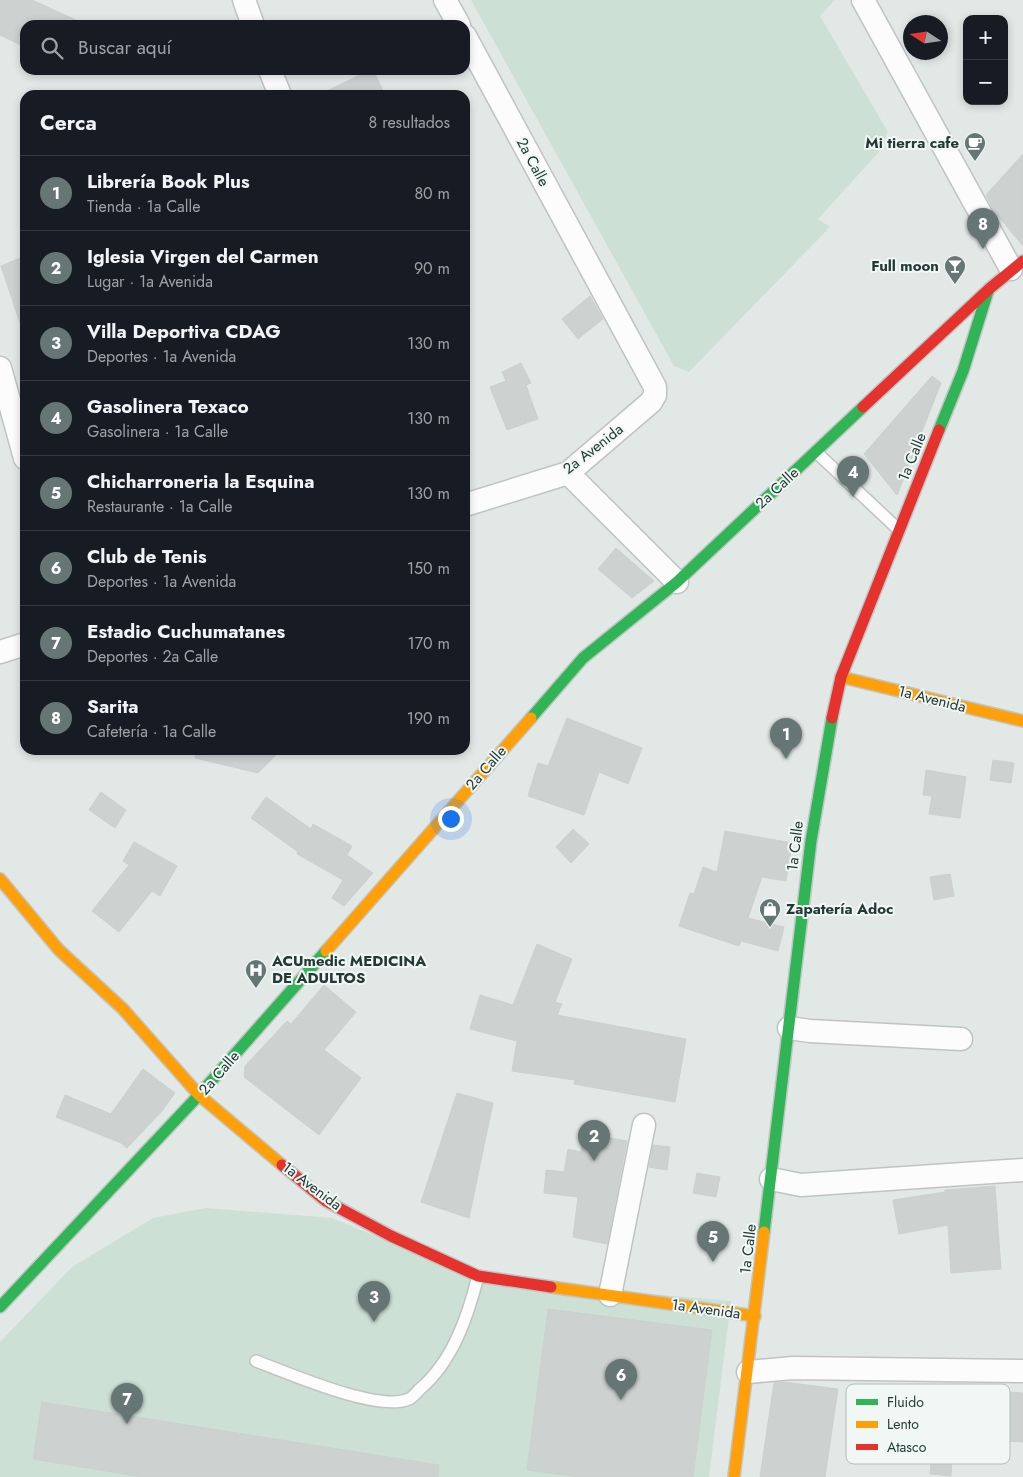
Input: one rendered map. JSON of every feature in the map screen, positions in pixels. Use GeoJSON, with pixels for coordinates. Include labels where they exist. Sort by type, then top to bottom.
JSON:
{"type":"FeatureCollection","features":[{"type":"Feature","properties":{"kind":"main road"},"geometry":{"type":"LineString","coordinates":[[989,289],[1017,265]]}},
{"type":"Feature","properties":{"kind":"main road","name":"2a Calle"},"geometry":{"type":"LineString","coordinates":[[0,1307],[199,1096],[583,658],[677,582],[989,289]]}},
{"type":"Feature","properties":{"kind":"main road","name":"1a Calle"},"geometry":{"type":"LineString","coordinates":[[734,1477],[819,778],[841,678],[963,371],[989,289]]}},
{"type":"Feature","properties":{"kind":"main road","name":"1a Avenida"},"geometry":{"type":"LineString","coordinates":[[841,678],[1023,721]]}},
{"type":"Feature","properties":{"kind":"main road","name":"1a Avenida"},"geometry":{"type":"LineString","coordinates":[[0,879],[59,950],[123,1009],[199,1096],[326,1201],[391,1236],[478,1276],[755,1316]]}},
{"type":"Feature","properties":{"kind":"street"},"geometry":{"type":"LineString","coordinates":[[244,0],[251,20]]}},
{"type":"Feature","properties":{"kind":"street"},"geometry":{"type":"LineString","coordinates":[[445,0],[456,20]]}},
{"type":"Feature","properties":{"kind":"street"},"geometry":{"type":"LineString","coordinates":[[863,0],[1017,265]]}},
{"type":"Feature","properties":{"kind":"street","name":"2a Calle"},"geometry":{"type":"LineString","coordinates":[[470,45],[655,387],[655,395]]}},
{"type":"Feature","properties":{"kind":"street"},"geometry":{"type":"LineString","coordinates":[[272,75],[278,90]]}},
{"type":"Feature","properties":{"kind":"street"},"geometry":{"type":"LineString","coordinates":[[0,368],[20,440]]}},
{"type":"Feature","properties":{"kind":"street","name":"2a Avenida"},"geometry":{"type":"LineString","coordinates":[[470,503],[568,472],[651,402],[655,395]]}},
{"type":"Feature","properties":{"kind":"street"},"geometry":{"type":"LineString","coordinates":[[568,472],[677,582]]}},
{"type":"Feature","properties":{"kind":"street"},"geometry":{"type":"LineString","coordinates":[[0,652],[20,646]]}},
{"type":"Feature","properties":{"kind":"street"},"geometry":{"type":"LineString","coordinates":[[789,1028],[810,1031],[961,1038]]}},
{"type":"Feature","properties":{"kind":"street"},"geometry":{"type":"LineString","coordinates":[[610,1295],[644,1125]]}},
{"type":"Feature","properties":{"kind":"street"},"geometry":{"type":"LineString","coordinates":[[771,1179],[801,1185],[1023,1170]]}},
{"type":"Feature","properties":{"kind":"street"},"geometry":{"type":"LineString","coordinates":[[748,1372],[793,1368],[1023,1371]]}},
{"type":"Feature","properties":{"kind":"lane"},"geometry":{"type":"LineString","coordinates":[[816,452],[900,530]]}},
{"type":"Feature","properties":{"kind":"lane"},"geometry":{"type":"LineString","coordinates":[[256,1361],[378,1403],[408,1400],[429,1382],[454,1345],[471,1302],[478,1276]]}},
{"type":"Feature","properties":{"kind":"green space"},"geometry":{"type":"Polygon","coordinates":[[[471,0],[835,0],[820,16],[888,132],[879,152],[818,219],[830,227],[689,372],[674,366],[471,0]]]}},
{"type":"Feature","properties":{"kind":"green space"},"geometry":{"type":"Polygon","coordinates":[[[206,1208],[332,1218],[480,1279],[731,1301],[709,1477],[0,1477],[0,1342],[72,1267],[153,1218],[206,1208]]]}},
{"type":"Feature","properties":{"kind":"building"},"geometry":{"type":"Polygon","coordinates":[[[0,0],[32,0],[76,20],[20,20],[20,45],[0,35],[0,0]]]}},
{"type":"Feature","properties":{"kind":"building"},"geometry":{"type":"Polygon","coordinates":[[[360,75],[375,75],[383,90],[329,90],[360,75]]]}},
{"type":"Feature","properties":{"kind":"building"},"geometry":{"type":"Polygon","coordinates":[[[1023,154],[1023,246],[994,211],[986,195],[1023,154]]]}},
{"type":"Feature","properties":{"kind":"building"},"geometry":{"type":"Polygon","coordinates":[[[20,258],[20,323],[1,266],[20,258]]]}},
{"type":"Feature","properties":{"kind":"building"},"geometry":{"type":"Polygon","coordinates":[[[590,296],[603,319],[578,339],[562,319],[590,296]]]}},
{"type":"Feature","properties":{"kind":"building"},"geometry":{"type":"Polygon","coordinates":[[[521,363],[531,383],[526,385],[538,419],[507,430],[490,387],[506,381],[502,372],[521,363]]]}},
{"type":"Feature","properties":{"kind":"building"},"geometry":{"type":"Polygon","coordinates":[[[932,376],[941,383],[897,495],[864,454],[932,376]]]}},
{"type":"Feature","properties":{"kind":"building"},"geometry":{"type":"Polygon","coordinates":[[[616,548],[654,581],[632,598],[598,569],[616,548]]]}},
{"type":"Feature","properties":{"kind":"building"},"geometry":{"type":"Polygon","coordinates":[[[567,718],[642,748],[628,784],[599,772],[584,815],[528,796],[538,763],[548,766],[567,718]]]}},
{"type":"Feature","properties":{"kind":"building"},"geometry":{"type":"Polygon","coordinates":[[[195,755],[276,755],[258,773],[195,758],[195,755]]]}},
{"type":"Feature","properties":{"kind":"building"},"geometry":{"type":"Polygon","coordinates":[[[993,760],[1014,763],[1011,783],[990,780],[993,760]]]}},
{"type":"Feature","properties":{"kind":"building"},"geometry":{"type":"Polygon","coordinates":[[[926,770],[966,777],[960,818],[929,814],[932,796],[923,795],[926,770]]]}},
{"type":"Feature","properties":{"kind":"building"},"geometry":{"type":"Polygon","coordinates":[[[101,792],[126,810],[115,828],[89,810],[101,792]]]}},
{"type":"Feature","properties":{"kind":"building"},"geometry":{"type":"Polygon","coordinates":[[[266,797],[311,829],[313,824],[352,846],[347,855],[373,873],[344,906],[332,898],[343,880],[297,854],[298,852],[251,818],[266,797]]]}},
{"type":"Feature","properties":{"kind":"building"},"geometry":{"type":"Polygon","coordinates":[[[573,829],[589,844],[571,863],[556,847],[573,829]]]}},
{"type":"Feature","properties":{"kind":"building"},"geometry":{"type":"Polygon","coordinates":[[[725,831],[792,843],[786,881],[762,877],[748,918],[784,927],[778,951],[741,941],[739,946],[679,926],[690,893],[694,894],[703,867],[717,872],[725,831]]]}},
{"type":"Feature","properties":{"kind":"building"},"geometry":{"type":"Polygon","coordinates":[[[134,842],[177,866],[160,896],[152,891],[119,932],[92,911],[129,865],[123,861],[134,842]]]}},
{"type":"Feature","properties":{"kind":"building"},"geometry":{"type":"Polygon","coordinates":[[[950,874],[954,896],[934,900],[930,877],[950,874]]]}},
{"type":"Feature","properties":{"kind":"building"},"geometry":{"type":"Polygon","coordinates":[[[537,944],[572,959],[555,1002],[562,1004],[557,1015],[686,1039],[675,1102],[574,1084],[575,1080],[512,1071],[517,1041],[470,1029],[480,995],[513,1005],[537,944]]]}},
{"type":"Feature","properties":{"kind":"building"},"geometry":{"type":"Polygon","coordinates":[[[324,985],[356,1012],[324,1050],[361,1078],[319,1135],[244,1077],[245,1066],[287,1021],[291,1024],[324,985]]]}},
{"type":"Feature","properties":{"kind":"building"},"geometry":{"type":"Polygon","coordinates":[[[143,1069],[175,1093],[162,1111],[127,1148],[121,1143],[56,1117],[65,1095],[111,1114],[143,1069]]]}},
{"type":"Feature","properties":{"kind":"building"},"geometry":{"type":"Polygon","coordinates":[[[457,1093],[493,1103],[469,1218],[421,1202],[457,1093]]]}},
{"type":"Feature","properties":{"kind":"building"},"geometry":{"type":"Polygon","coordinates":[[[585,1133],[627,1141],[607,1244],[573,1237],[578,1197],[544,1193],[546,1170],[564,1172],[568,1149],[581,1152],[585,1133]]]}},
{"type":"Feature","properties":{"kind":"building"},"geometry":{"type":"Polygon","coordinates":[[[653,1145],[670,1147],[667,1170],[649,1167],[653,1145]]]}},
{"type":"Feature","properties":{"kind":"building"},"geometry":{"type":"Polygon","coordinates":[[[697,1173],[720,1177],[716,1197],[693,1193],[697,1173]]]}},
{"type":"Feature","properties":{"kind":"building"},"geometry":{"type":"Polygon","coordinates":[[[995,1186],[1001,1269],[951,1273],[948,1225],[899,1234],[893,1200],[945,1192],[945,1190],[995,1186]]]}},
{"type":"Feature","properties":{"kind":"building"},"geometry":{"type":"Polygon","coordinates":[[[548,1309],[712,1330],[693,1477],[578,1477],[527,1470],[548,1309]]]}},
{"type":"Feature","properties":{"kind":"building"},"geometry":{"type":"Polygon","coordinates":[[[784,1382],[838,1389],[825,1477],[760,1477],[774,1383],[784,1382]]]}},
{"type":"Feature","properties":{"kind":"building"},"geometry":{"type":"Polygon","coordinates":[[[1010,1392],[1023,1393],[1023,1442],[1010,1441],[1010,1392]]]}},
{"type":"Feature","properties":{"kind":"building"},"geometry":{"type":"Polygon","coordinates":[[[42,1402],[439,1465],[438,1477],[142,1477],[33,1459],[42,1402]]]}},
{"type":"Feature","properties":{"kind":"building"},"geometry":{"type":"Polygon","coordinates":[[[931,1464],[952,1464],[951,1476],[930,1474],[931,1464]]]}},
{"type":"Feature","properties":{"kind":"traffic: fast"},"geometry":{"type":"LineString","coordinates":[[939,430],[963,371],[988,291]]}},
{"type":"Feature","properties":{"kind":"traffic: fast"},"geometry":{"type":"LineString","coordinates":[[531,718],[583,658],[677,582],[863,407]]}},
{"type":"Feature","properties":{"kind":"traffic: fast"},"geometry":{"type":"LineString","coordinates":[[764,1232],[811,841],[832,718]]}},
{"type":"Feature","properties":{"kind":"traffic: fast"},"geometry":{"type":"LineString","coordinates":[[0,1307],[199,1095],[326,951]]}},
{"type":"Feature","properties":{"kind":"traffic: slow"},"geometry":{"type":"LineString","coordinates":[[841,677],[1023,721]]}},
{"type":"Feature","properties":{"kind":"traffic: slow"},"geometry":{"type":"LineString","coordinates":[[326,951],[531,718]]}},
{"type":"Feature","properties":{"kind":"traffic: slow"},"geometry":{"type":"LineString","coordinates":[[0,879],[59,950],[123,1009],[199,1095],[282,1165]]}},
{"type":"Feature","properties":{"kind":"traffic: slow"},"geometry":{"type":"LineString","coordinates":[[734,1477],[764,1232]]}},
{"type":"Feature","properties":{"kind":"traffic: slow"},"geometry":{"type":"LineString","coordinates":[[551,1287],[755,1316]]}},
{"type":"Feature","properties":{"kind":"traffic: jam"},"geometry":{"type":"LineString","coordinates":[[863,407],[989,289],[1023,261]]}},
{"type":"Feature","properties":{"kind":"traffic: jam"},"geometry":{"type":"LineString","coordinates":[[832,718],[841,677],[939,430]]}},
{"type":"Feature","properties":{"kind":"traffic: jam"},"geometry":{"type":"LineString","coordinates":[[282,1165],[326,1201],[391,1236],[478,1276],[551,1287]]}},
{"type":"Feature","properties":{"kind":"place","name":"Mi tierra cafe"},"geometry":{"type":"Point","coordinates":[975,162]}},
{"type":"Feature","properties":{"kind":"place","name":"Sarita"},"geometry":{"type":"Point","coordinates":[983,249]}},
{"type":"Feature","properties":{"kind":"place","name":"Full moon"},"geometry":{"type":"Point","coordinates":[955,285]}},
{"type":"Feature","properties":{"kind":"place","name":"Gasolinera Texaco"},"geometry":{"type":"Point","coordinates":[853,497]}},
{"type":"Feature","properties":{"kind":"place","name":"Librería Book Plus"},"geometry":{"type":"Point","coordinates":[786,759]}},
{"type":"Feature","properties":{"kind":"place","name":"Zapatería Adoc"},"geometry":{"type":"Point","coordinates":[770,928]}},
{"type":"Feature","properties":{"kind":"place","name":"ACUmedic MEDICINA DE ADULTOS"},"geometry":{"type":"Point","coordinates":[256,989]}},
{"type":"Feature","properties":{"kind":"place","name":"Iglesia Virgen del Carmen"},"geometry":{"type":"Point","coordinates":[594,1161]}},
{"type":"Feature","properties":{"kind":"place","name":"Chicharroneria la Esquina"},"geometry":{"type":"Point","coordinates":[713,1262]}},
{"type":"Feature","properties":{"kind":"place","name":"Villa Deportiva CDAG"},"geometry":{"type":"Point","coordinates":[374,1322]}},
{"type":"Feature","properties":{"kind":"place","name":"Club de Tenis"},"geometry":{"type":"Point","coordinates":[621,1400]}},
{"type":"Feature","properties":{"kind":"place","name":"Estadio Cuchumatanes"},"geometry":{"type":"Point","coordinates":[127,1424]}}]}
